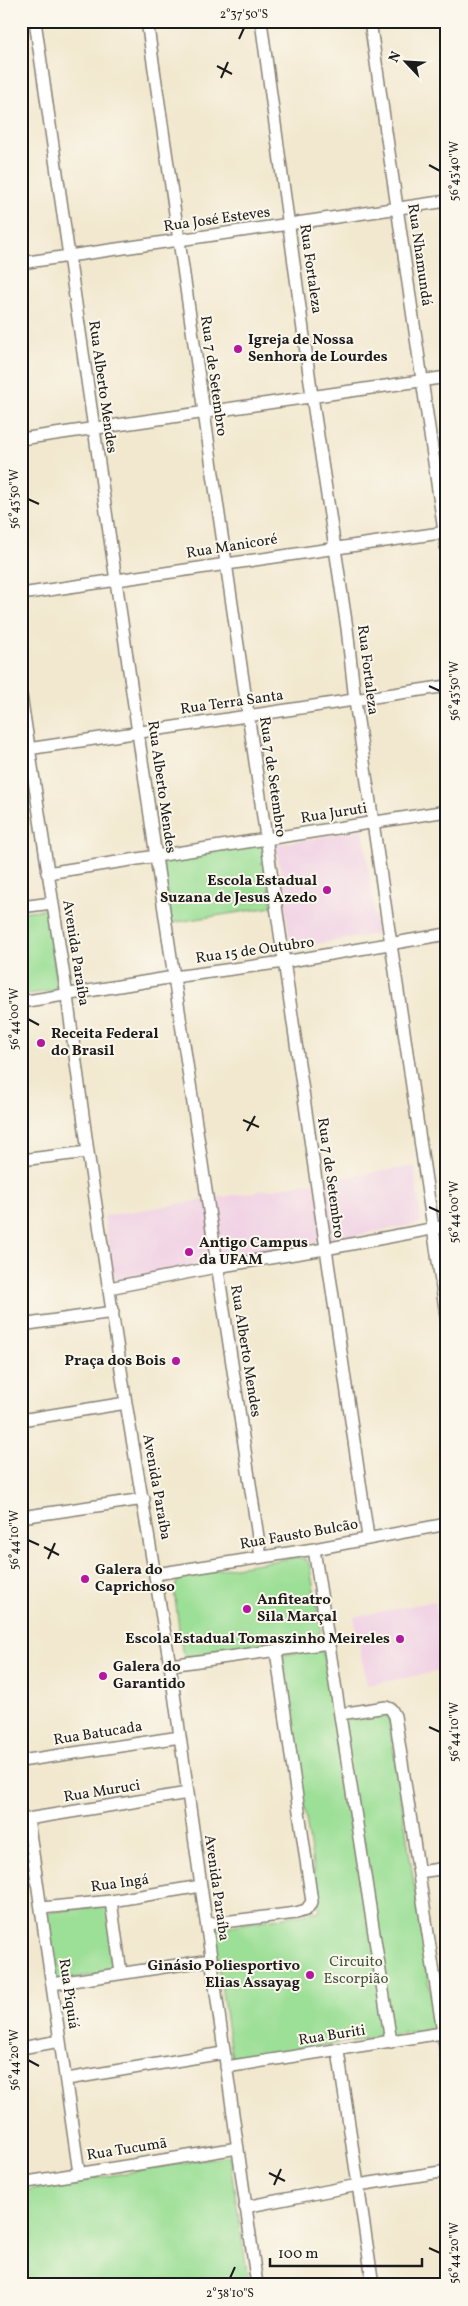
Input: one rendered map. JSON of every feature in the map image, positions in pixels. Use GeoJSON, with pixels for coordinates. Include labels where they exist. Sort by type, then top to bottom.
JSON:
{"type":"FeatureCollection","features":[{"type":"Feature","properties":{"kind":"street","name":"Rua Alberto Mendes"},"geometry":{"type":"LineString","coordinates":[[35,21],[115,580],[261,1557]]}},
{"type":"Feature","properties":{"kind":"street","name":"Rua 7 de Setembro"},"geometry":{"type":"LineString","coordinates":[[147,21],[368,1537]]}},
{"type":"Feature","properties":{"kind":"street","name":"Rua Fortaleza"},"geometry":{"type":"LineString","coordinates":[[261,21],[355,701],[447,1322]]}},
{"type":"Feature","properties":{"kind":"street","name":"Rua Nhamundá"},"geometry":{"type":"LineString","coordinates":[[370,21],[447,552]]}},
{"type":"Feature","properties":{"kind":"street","name":"Rua José Esteves"},"geometry":{"type":"LineString","coordinates":[[21,263],[447,201]]}},
{"type":"Feature","properties":{"kind":"street"},"geometry":{"type":"LineString","coordinates":[[21,439],[94,430],[447,377]]}},
{"type":"Feature","properties":{"kind":"street","name":"Rua Manicoré"},"geometry":{"type":"LineString","coordinates":[[21,594],[445,532]]}},
{"type":"Feature","properties":{"kind":"street","name":"Rua Terra Santa"},"geometry":{"type":"LineString","coordinates":[[26,750],[138,731],[355,701],[447,686]]}},
{"type":"Feature","properties":{"kind":"street","name":"Avenida Paraíba"},"geometry":{"type":"LineString","coordinates":[[21,695],[26,750],[67,996],[88,1152],[126,1403],[144,1499],[170,1665],[257,2285]]}},
{"type":"Feature","properties":{"kind":"street","name":"Rua Juruti"},"geometry":{"type":"LineString","coordinates":[[47,873],[447,811]]}},
{"type":"Feature","properties":{"kind":"street"},"geometry":{"type":"LineString","coordinates":[[21,907],[52,903]]}},
{"type":"Feature","properties":{"kind":"street","name":"Rua 15 de Outubro"},"geometry":{"type":"LineString","coordinates":[[21,1002],[174,977],[284,962],[447,934]]}},
{"type":"Feature","properties":{"kind":"street"},"geometry":{"type":"LineString","coordinates":[[21,1160],[88,1152]]}},
{"type":"Feature","properties":{"kind":"street"},"geometry":{"type":"LineString","coordinates":[[110,1288],[216,1266],[325,1249],[447,1226]]}},
{"type":"Feature","properties":{"kind":"street"},"geometry":{"type":"LineString","coordinates":[[21,1325],[113,1312]]}},
{"type":"Feature","properties":{"kind":"street"},"geometry":{"type":"LineString","coordinates":[[21,1420],[126,1403]]}},
{"type":"Feature","properties":{"kind":"street"},"geometry":{"type":"LineString","coordinates":[[21,1517],[144,1499]]}},
{"type":"Feature","properties":{"kind":"street","name":"Rua Fausto Bulcão"},"geometry":{"type":"LineString","coordinates":[[156,1574],[314,1549],[368,1537],[447,1524]]}},
{"type":"Feature","properties":{"kind":"street"},"geometry":{"type":"LineString","coordinates":[[314,1549],[391,2042]]}},
{"type":"Feature","properties":{"kind":"street"},"geometry":{"type":"LineString","coordinates":[[170,1665],[329,1643]]}},
{"type":"Feature","properties":{"kind":"street"},"geometry":{"type":"LineString","coordinates":[[207,1924],[296,1913],[306,1910],[312,1902],[276,1651]]}},
{"type":"Feature","properties":{"kind":"street"},"geometry":{"type":"LineString","coordinates":[[340,1714],[386,1707],[393,1711],[447,2059]]}},
{"type":"Feature","properties":{"kind":"street","name":"Rua Batucada"},"geometry":{"type":"LineString","coordinates":[[21,1761],[180,1737]]}},
{"type":"Feature","properties":{"kind":"street","name":"Rua Muruci"},"geometry":{"type":"LineString","coordinates":[[25,1819],[188,1793]]}},
{"type":"Feature","properties":{"kind":"street","name":"Rua Piquiá"},"geometry":{"type":"LineString","coordinates":[[25,1819],[42,1908],[79,2173]]}},
{"type":"Feature","properties":{"kind":"street"},"geometry":{"type":"LineString","coordinates":[[419,1872],[447,1868]]}},
{"type":"Feature","properties":{"kind":"street","name":"Rua Ingá"},"geometry":{"type":"LineString","coordinates":[[42,1908],[111,1901],[201,1886]]}},
{"type":"Feature","properties":{"kind":"street"},"geometry":{"type":"LineString","coordinates":[[111,1901],[121,1973]]}},
{"type":"Feature","properties":{"kind":"street"},"geometry":{"type":"LineString","coordinates":[[52,1984],[211,1960]]}},
{"type":"Feature","properties":{"kind":"street","name":"Rua Buriti"},"geometry":{"type":"LineString","coordinates":[[226,2067],[338,2051],[442,2033]]}},
{"type":"Feature","properties":{"kind":"street"},"geometry":{"type":"LineString","coordinates":[[21,2048],[60,2041]]}},
{"type":"Feature","properties":{"kind":"street"},"geometry":{"type":"LineString","coordinates":[[338,2051],[373,2285]]}},
{"type":"Feature","properties":{"kind":"street"},"geometry":{"type":"LineString","coordinates":[[67,2079],[223,2053]]}},
{"type":"Feature","properties":{"kind":"street","name":"Rua Tucumã"},"geometry":{"type":"LineString","coordinates":[[21,2183],[238,2148]]}},
{"type":"Feature","properties":{"kind":"street"},"geometry":{"type":"LineString","coordinates":[[246,2207],[358,2185],[447,2171]]}},
{"type":"Feature","properties":{"kind":"shaded area","name":"Escola Estadual Suzana de Jesus Azedo"},"geometry":{"type":"Polygon","coordinates":[[[363,829],[377,934],[291,948],[276,845],[363,829]]]}},
{"type":"Feature","properties":{"kind":"shaded area","name":"Antigo Campus da UFAM"},"geometry":{"type":"Polygon","coordinates":[[[414,1166],[421,1223],[115,1281],[104,1216],[414,1166]]]}},
{"type":"Feature","properties":{"kind":"shaded area","name":"Escola Estadual Tomaszinho Meireles"},"geometry":{"type":"Polygon","coordinates":[[[435,1601],[447,1670],[367,1685],[354,1617],[435,1601]]]}},
{"type":"Feature","properties":{"kind":"green space"},"geometry":{"type":"Polygon","coordinates":[[[263,844],[272,907],[171,923],[162,859],[263,844]]]}},
{"type":"Feature","properties":{"kind":"green space"},"geometry":{"type":"Polygon","coordinates":[[[48,909],[57,990],[21,995],[21,912],[48,909]]]}},
{"type":"Feature","properties":{"kind":"green space","name":"Anfiteatro Sila Marçal"},"geometry":{"type":"Polygon","coordinates":[[[297,1557],[309,1563],[321,1628],[319,1635],[312,1640],[186,1656],[182,1651],[174,1590],[179,1576],[297,1557]]]}},
{"type":"Feature","properties":{"kind":"green space","name":"Circuito Escorpião"},"geometry":{"type":"Polygon","coordinates":[[[322,1649],[336,1721],[388,1713],[436,2028],[232,2060],[213,1929],[320,1911],[281,1655],[322,1649]]]}},
{"type":"Feature","properties":{"kind":"green space"},"geometry":{"type":"Polygon","coordinates":[[[107,1905],[119,1972],[55,1980],[46,1913],[107,1905]]]}},
{"type":"Feature","properties":{"kind":"green space"},"geometry":{"type":"Polygon","coordinates":[[[229,2155],[249,2285],[21,2285],[21,2191],[229,2155]]]}},
{"type":"Feature","properties":{"kind":"place","name":"Igreja de Nossa Senhora de Lourdes"},"geometry":{"type":"Point","coordinates":[238,349]}},
{"type":"Feature","properties":{"kind":"place","name":"Escola Estadual Suzana de Jesus Azedo"},"geometry":{"type":"Point","coordinates":[327,890]}},
{"type":"Feature","properties":{"kind":"place","name":"Receita Federal do Brasil"},"geometry":{"type":"Point","coordinates":[41,1043]}},
{"type":"Feature","properties":{"kind":"place","name":"Antigo Campus da UFAM"},"geometry":{"type":"Point","coordinates":[189,1252]}},
{"type":"Feature","properties":{"kind":"place","name":"Praça dos Bois"},"geometry":{"type":"Point","coordinates":[176,1361]}},
{"type":"Feature","properties":{"kind":"place","name":"Galera do Caprichoso"},"geometry":{"type":"Point","coordinates":[85,1579]}},
{"type":"Feature","properties":{"kind":"place","name":"Anfiteatro Sila Marçal"},"geometry":{"type":"Point","coordinates":[247,1609]}},
{"type":"Feature","properties":{"kind":"place","name":"Escola Estadual Tomaszinho Meireles"},"geometry":{"type":"Point","coordinates":[400,1639]}},
{"type":"Feature","properties":{"kind":"place","name":"Galera do Garantido"},"geometry":{"type":"Point","coordinates":[103,1676]}},
{"type":"Feature","properties":{"kind":"place","name":"Ginásio Poliesportivo Elias Assayag"},"geometry":{"type":"Point","coordinates":[310,1975]}}]}
